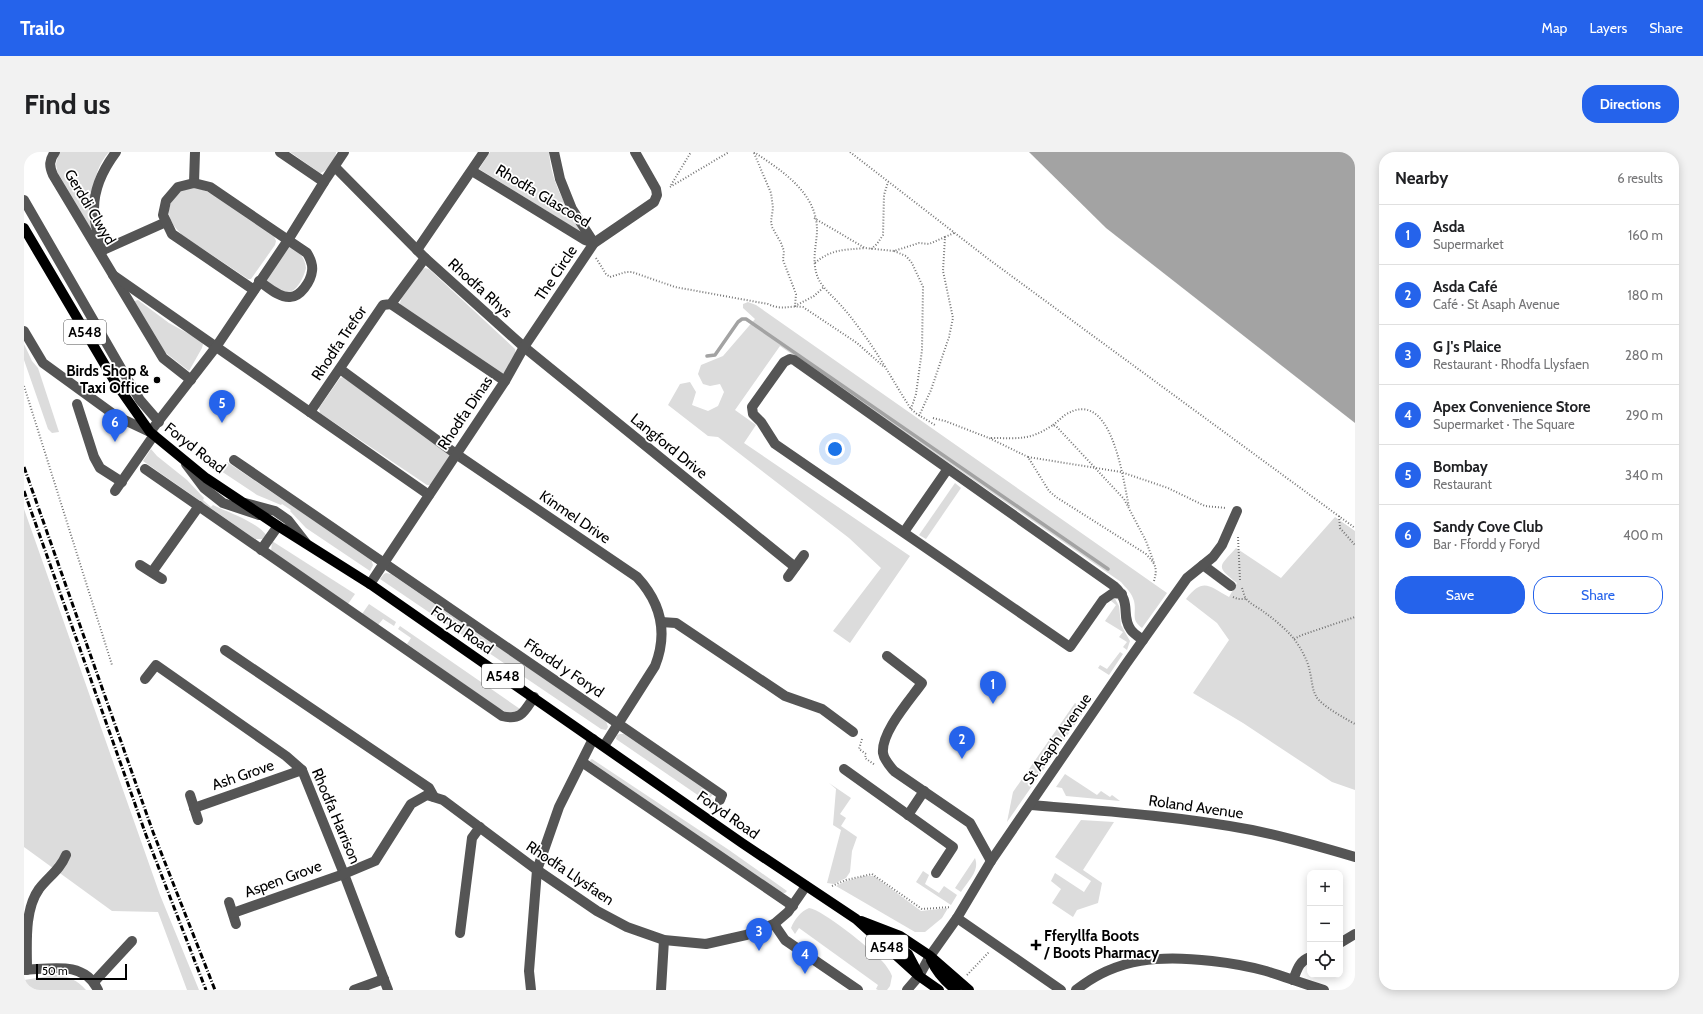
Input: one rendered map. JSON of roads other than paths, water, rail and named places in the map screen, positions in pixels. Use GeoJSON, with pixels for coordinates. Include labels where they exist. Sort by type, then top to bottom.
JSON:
{"type":"FeatureCollection","features":[{"type":"Feature","properties":{"kind":"main road","name":"A548"},"geometry":{"type":"LineString","coordinates":[[24,228],[115,382],[152,434]]}},
{"type":"Feature","properties":{"kind":"main road","name":"Foryd Road"},"geometry":{"type":"LineString","coordinates":[[152,434],[206,478],[308,546],[370,584],[806,886],[856,919],[900,936],[930,956]]}},
{"type":"Feature","properties":{"kind":"main road"},"geometry":{"type":"LineString","coordinates":[[856,919],[903,950],[912,961],[919,976]]}},
{"type":"Feature","properties":{"kind":"main road"},"geometry":{"type":"LineString","coordinates":[[930,956],[938,973],[946,982],[969,990]]}},
{"type":"Feature","properties":{"kind":"main road","name":"A548"},"geometry":{"type":"LineString","coordinates":[[919,976],[939,990]]}},
{"type":"Feature","properties":{"kind":"street","name":"Gerddi Clwyd"},"geometry":{"type":"LineString","coordinates":[[55,152],[50,159],[50,167],[53,175],[102,254],[163,358],[191,380]]}},
{"type":"Feature","properties":{"kind":"street"},"geometry":{"type":"LineString","coordinates":[[116,152],[106,166],[97,188],[94,209],[102,254],[166,222]]}},
{"type":"Feature","properties":{"kind":"street"},"geometry":{"type":"LineString","coordinates":[[194,182],[195,152]]}},
{"type":"Feature","properties":{"kind":"street"},"geometry":{"type":"LineString","coordinates":[[280,152],[324,182]]}},
{"type":"Feature","properties":{"kind":"street"},"geometry":{"type":"LineString","coordinates":[[115,491],[159,422],[216,347],[288,240],[344,152]]}},
{"type":"Feature","properties":{"kind":"street","name":"Rhodfa Glascoed"},"geometry":{"type":"LineString","coordinates":[[484,152],[472,171],[585,240],[592,246]]}},
{"type":"Feature","properties":{"kind":"street","name":"Rhodfa Glascoed"},"geometry":{"type":"LineString","coordinates":[[554,152],[560,179],[569,201],[592,246]]}},
{"type":"Feature","properties":{"kind":"street","name":"The Circle"},"geometry":{"type":"LineString","coordinates":[[524,347],[592,246],[654,202],[657,192],[635,152]]}},
{"type":"Feature","properties":{"kind":"street","name":"Rhodfa Rhys"},"geometry":{"type":"LineString","coordinates":[[334,167],[425,258],[524,347]]}},
{"type":"Feature","properties":{"kind":"street"},"geometry":{"type":"LineString","coordinates":[[417,250],[472,171]]}},
{"type":"Feature","properties":{"kind":"street"},"geometry":{"type":"LineString","coordinates":[[194,182],[210,187],[307,253],[313,270],[306,285],[296,296],[291,298],[282,296],[257,285],[172,234],[163,215],[166,201],[178,187],[194,182]]}},
{"type":"Feature","properties":{"kind":"street"},"geometry":{"type":"LineString","coordinates":[[24,200],[140,400],[159,422]]}},
{"type":"Feature","properties":{"kind":"street","name":"Rhodfa Trefor"},"geometry":{"type":"LineString","coordinates":[[310,412],[382,305],[391,304],[425,258]]}},
{"type":"Feature","properties":{"kind":"street","name":"Gerddi Clwyd"},"geometry":{"type":"LineString","coordinates":[[113,275],[216,347]]}},
{"type":"Feature","properties":{"kind":"street"},"geometry":{"type":"LineString","coordinates":[[391,304],[505,381]]}},
{"type":"Feature","properties":{"kind":"street"},"geometry":{"type":"LineString","coordinates":[[24,330],[43,363],[116,416],[152,434]]}},
{"type":"Feature","properties":{"kind":"street"},"geometry":{"type":"LineString","coordinates":[[216,347],[429,495]]}},
{"type":"Feature","properties":{"kind":"street","name":"Rhodfa Dinas"},"geometry":{"type":"LineString","coordinates":[[370,584],[505,381],[524,347]]}},
{"type":"Feature","properties":{"kind":"street","name":"Langford Drive"},"geometry":{"type":"LineString","coordinates":[[524,347],[795,567]]}},
{"type":"Feature","properties":{"kind":"street"},"geometry":{"type":"LineString","coordinates":[[1122,594],[1113,593],[1103,600],[1070,647],[775,444],[761,422],[753,414],[752,407],[784,362],[790,359],[794,360],[947,470],[1114,586],[1122,594],[1125,601],[1130,629],[1143,640]]}},
{"type":"Feature","properties":{"kind":"street","name":"Kinmel Drive"},"geometry":{"type":"LineString","coordinates":[[340,369],[456,454],[637,577],[646,587],[654,600],[661,622],[662,636],[660,653],[655,666],[604,746]]}},
{"type":"Feature","properties":{"kind":"street"},"geometry":{"type":"LineString","coordinates":[[77,404],[94,457],[100,468],[122,482]]}},
{"type":"Feature","properties":{"kind":"street"},"geometry":{"type":"LineString","coordinates":[[181,457],[204,488],[224,503],[262,516]]}},
{"type":"Feature","properties":{"kind":"street","name":"Ffordd y Foryd"},"geometry":{"type":"LineString","coordinates":[[234,460],[722,795],[720,800]]}},
{"type":"Feature","properties":{"kind":"street"},"geometry":{"type":"LineString","coordinates":[[145,469],[502,716],[511,719],[521,716],[534,698]]}},
{"type":"Feature","properties":{"kind":"street"},"geometry":{"type":"LineString","coordinates":[[904,532],[947,470]]}},
{"type":"Feature","properties":{"kind":"street"},"geometry":{"type":"LineString","coordinates":[[243,503],[275,511],[288,520],[308,546]]}},
{"type":"Feature","properties":{"kind":"street"},"geometry":{"type":"LineString","coordinates":[[152,572],[199,506]]}},
{"type":"Feature","properties":{"kind":"street","name":"St Asaph Avenue"},"geometry":{"type":"LineString","coordinates":[[907,990],[919,976],[930,956],[957,918],[991,861],[1143,640],[1187,578],[1213,557],[1222,545],[1233,510]]}},
{"type":"Feature","properties":{"kind":"street"},"geometry":{"type":"LineString","coordinates":[[261,550],[278,526]]}},
{"type":"Feature","properties":{"kind":"street"},"geometry":{"type":"LineString","coordinates":[[788,577],[804,555]]}},
{"type":"Feature","properties":{"kind":"street"},"geometry":{"type":"LineString","coordinates":[[140,565],[162,579]]}},
{"type":"Feature","properties":{"kind":"street"},"geometry":{"type":"LineString","coordinates":[[1203,565],[1230,586]]}},
{"type":"Feature","properties":{"kind":"street"},"geometry":{"type":"LineString","coordinates":[[661,622],[676,623],[728,664],[785,696],[822,709],[853,732]]}},
{"type":"Feature","properties":{"kind":"street"},"geometry":{"type":"LineString","coordinates":[[225,650],[429,788],[434,797]]}},
{"type":"Feature","properties":{"kind":"street"},"geometry":{"type":"LineString","coordinates":[[887,656],[922,683],[887,733],[883,754],[888,764],[894,771],[970,823],[991,861]]}},
{"type":"Feature","properties":{"kind":"street","name":"Rhodfa Harrison"},"geometry":{"type":"LineString","coordinates":[[145,680],[156,665],[286,756],[302,770],[344,874],[388,990]]}},
{"type":"Feature","properties":{"kind":"street"},"geometry":{"type":"LineString","coordinates":[[838,721],[844,712]]}},
{"type":"Feature","properties":{"kind":"street"},"geometry":{"type":"LineString","coordinates":[[531,990],[529,971],[537,870],[559,807],[593,739]]}},
{"type":"Feature","properties":{"kind":"street"},"geometry":{"type":"LineString","coordinates":[[582,762],[793,906]]}},
{"type":"Feature","properties":{"kind":"street"},"geometry":{"type":"LineString","coordinates":[[844,769],[953,847],[936,873]]}},
{"type":"Feature","properties":{"kind":"street","name":"Ash Grove"},"geometry":{"type":"LineString","coordinates":[[194,808],[302,770]]}},
{"type":"Feature","properties":{"kind":"street"},"geometry":{"type":"LineString","coordinates":[[908,814],[924,791]]}},
{"type":"Feature","properties":{"kind":"street"},"geometry":{"type":"LineString","coordinates":[[190,795],[198,820]]}},
{"type":"Feature","properties":{"kind":"street"},"geometry":{"type":"LineString","coordinates":[[344,874],[375,861],[411,804],[427,795],[434,797]]}},
{"type":"Feature","properties":{"kind":"street","name":"Rhodfa Llysfaen"},"geometry":{"type":"LineString","coordinates":[[434,797],[443,800],[537,870],[597,911],[627,927],[664,940],[706,944],[746,935],[774,924],[788,912],[806,886]]}},
{"type":"Feature","properties":{"kind":"street","name":"Roland Avenue"},"geometry":{"type":"LineString","coordinates":[[1030,805],[1105,811],[1210,823],[1254,830],[1355,857]]}},
{"type":"Feature","properties":{"kind":"street"},"geometry":{"type":"LineString","coordinates":[[460,933],[472,838],[480,827]]}},
{"type":"Feature","properties":{"kind":"street"},"geometry":{"type":"LineString","coordinates":[[66,855],[62,865],[38,889],[31,900],[26,923],[25,970],[56,967],[68,968],[80,973],[96,986],[132,941]]}},
{"type":"Feature","properties":{"kind":"street","name":"Aspen Grove"},"geometry":{"type":"LineString","coordinates":[[233,913],[344,874]]}},
{"type":"Feature","properties":{"kind":"street","name":"Aspen Grove"},"geometry":{"type":"LineString","coordinates":[[228,902],[236,924]]}},
{"type":"Feature","properties":{"kind":"street"},"geometry":{"type":"LineString","coordinates":[[957,918],[1061,990]]}},
{"type":"Feature","properties":{"kind":"street"},"geometry":{"type":"LineString","coordinates":[[774,924],[785,940],[858,990]]}},
{"type":"Feature","properties":{"kind":"street"},"geometry":{"type":"LineString","coordinates":[[1342,942],[1355,934]]}},
{"type":"Feature","properties":{"kind":"street"},"geometry":{"type":"LineString","coordinates":[[661,990],[664,940]]}},
{"type":"Feature","properties":{"kind":"street"},"geometry":{"type":"LineString","coordinates":[[1076,990],[1092,979],[1118,966],[1142,960],[1165,957],[1187,958],[1233,964],[1265,971],[1324,990]]}},
{"type":"Feature","properties":{"kind":"street"},"geometry":{"type":"LineString","coordinates":[[1293,980],[1298,965],[1307,958]]}},
{"type":"Feature","properties":{"kind":"street"},"geometry":{"type":"LineString","coordinates":[[354,990],[384,979]]}},
{"type":"Feature","properties":{"kind":"waterway"},"geometry":{"type":"LineString","coordinates":[[707,356],[715,355],[738,322],[742,319],[746,319],[1108,569]]}},
{"type":"Feature","properties":{"kind":"railway"},"geometry":{"type":"LineString","coordinates":[[24,467],[153,832],[215,990]]}},
{"type":"Feature","properties":{"kind":"railway"},"geometry":{"type":"LineString","coordinates":[[24,491],[146,835],[206,990]]}},
{"type":"Feature","properties":{"kind":"place","name":"Birds Shop & Taxi Office"},"geometry":{"type":"Point","coordinates":[157,380]}},
{"type":"Feature","properties":{"kind":"place","name":"Bombay"},"geometry":{"type":"Point","coordinates":[222,423]}},
{"type":"Feature","properties":{"kind":"place","name":"Sandy Cove Club"},"geometry":{"type":"Point","coordinates":[115,442]}},
{"type":"Feature","properties":{"kind":"place","name":"Asda"},"geometry":{"type":"Point","coordinates":[993,704]}},
{"type":"Feature","properties":{"kind":"place","name":"Asda Café"},"geometry":{"type":"Point","coordinates":[962,759]}},
{"type":"Feature","properties":{"kind":"place","name":"Fferyllfa Boots / Boots Pharmacy"},"geometry":{"type":"Point","coordinates":[1036,945]}},
{"type":"Feature","properties":{"kind":"place","name":"G J's Plaice"},"geometry":{"type":"Point","coordinates":[759,951]}},
{"type":"Feature","properties":{"kind":"place","name":"Apex Convenience Store"},"geometry":{"type":"Point","coordinates":[805,974]}}]}
